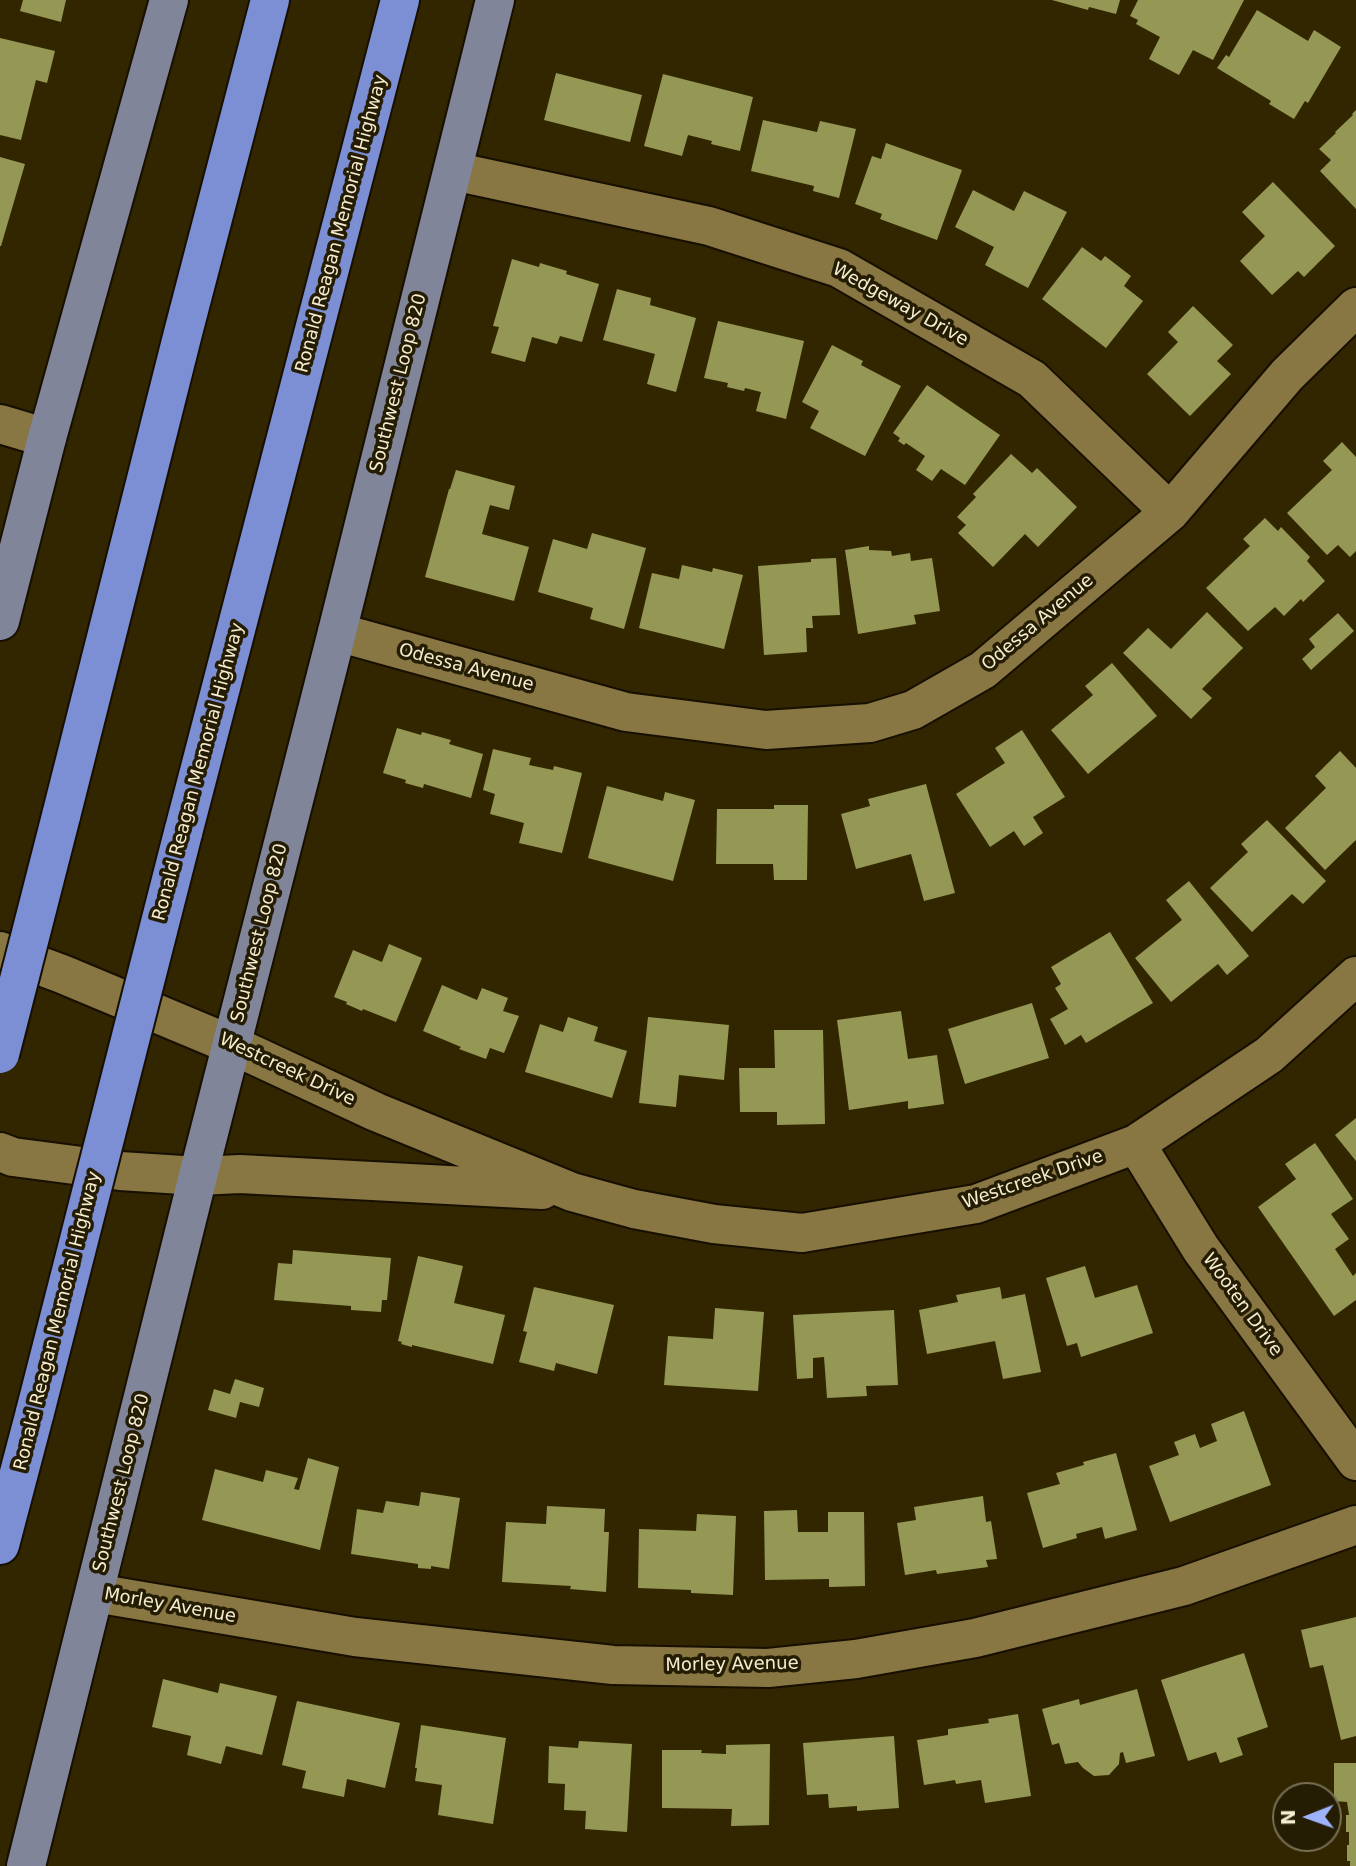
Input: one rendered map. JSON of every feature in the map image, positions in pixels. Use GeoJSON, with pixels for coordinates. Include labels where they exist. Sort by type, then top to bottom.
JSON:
{"type":"FeatureCollection","features":[{"type":"Feature","properties":{"kind":"highway"},"geometry":{"type":"LineString","coordinates":[[0,1054],[270,0]]}},
{"type":"Feature","properties":{"kind":"highway","name":"Ronald Reagan Memorial Highway"},"geometry":{"type":"LineString","coordinates":[[0,1545],[400,0]]}},
{"type":"Feature","properties":{"kind":"main road"},"geometry":{"type":"LineString","coordinates":[[0,621],[47,438],[169,0]]}},
{"type":"Feature","properties":{"kind":"main road","name":"Southwest Loop 820"},"geometry":{"type":"LineString","coordinates":[[26,1866],[495,0]]}},
{"type":"Feature","properties":{"kind":"street","name":"Wedgeway Drive"},"geometry":{"type":"LineString","coordinates":[[453,171],[709,226],[839,268],[1032,379],[1170,512]]}},
{"type":"Feature","properties":{"kind":"street","name":"Odessa Avenue"},"geometry":{"type":"LineString","coordinates":[[337,632],[626,712],[766,730],[870,723],[913,710],[983,670],[1170,512],[1287,375],[1356,307]]}},
{"type":"Feature","properties":{"kind":"street"},"geometry":{"type":"LineString","coordinates":[[0,424],[47,438]]}},
{"type":"Feature","properties":{"kind":"street","name":"Westcreek Drive"},"geometry":{"type":"LineString","coordinates":[[0,951],[232,1045],[376,1112],[572,1192],[647,1212],[714,1224],[802,1233],[976,1203],[1136,1144],[1269,1055],[1356,976]]}},
{"type":"Feature","properties":{"kind":"street","name":"Wooten Drive"},"geometry":{"type":"LineString","coordinates":[[1136,1144],[1200,1249],[1356,1461]]}},
{"type":"Feature","properties":{"kind":"street","name":"Westcreek Drive"},"geometry":{"type":"LineString","coordinates":[[0,1152],[13,1157],[120,1171],[198,1176],[240,1174],[572,1192]]}},
{"type":"Feature","properties":{"kind":"street","name":"Morley Avenue"},"geometry":{"type":"LineString","coordinates":[[95,1593],[355,1637],[613,1665],[768,1668],[856,1659],[975,1638],[1184,1586],[1356,1525]]}},
{"type":"Feature","properties":{"kind":"building"},"geometry":{"type":"Polygon","coordinates":[[[23,0],[66,0],[61,22],[20,11],[23,0]]]}},
{"type":"Feature","properties":{"kind":"building"},"geometry":{"type":"Polygon","coordinates":[[[1052,0],[1120,0],[1116,14],[1052,0]]]}},
{"type":"Feature","properties":{"kind":"building"},"geometry":{"type":"Polygon","coordinates":[[[1138,0],[1244,0],[1213,60],[1193,50],[1179,75],[1149,59],[1160,37],[1136,24],[1138,20],[1130,16],[1138,0]]]}},
{"type":"Feature","properties":{"kind":"building"},"geometry":{"type":"Polygon","coordinates":[[[1257,10],[1308,41],[1314,30],[1341,47],[1308,103],[1305,101],[1294,119],[1269,104],[1271,101],[1217,68],[1226,55],[1229,57],[1257,10]]]}},
{"type":"Feature","properties":{"kind":"building"},"geometry":{"type":"Polygon","coordinates":[[[0,38],[55,51],[47,83],[36,80],[21,140],[0,135],[0,38]]]}},
{"type":"Feature","properties":{"kind":"building"},"geometry":{"type":"Polygon","coordinates":[[[556,73],[642,95],[630,142],[544,120],[556,73]]]}},
{"type":"Feature","properties":{"kind":"building"},"geometry":{"type":"Polygon","coordinates":[[[663,74],[753,97],[740,151],[688,135],[682,156],[644,146],[663,74]]]}},
{"type":"Feature","properties":{"kind":"building"},"geometry":{"type":"Polygon","coordinates":[[[1356,110],[1356,209],[1320,171],[1331,160],[1319,149],[1356,110]]]}},
{"type":"Feature","properties":{"kind":"building"},"geometry":{"type":"Polygon","coordinates":[[[763,120],[817,132],[820,121],[856,129],[839,198],[813,191],[814,186],[751,171],[763,120]]]}},
{"type":"Feature","properties":{"kind":"building"},"geometry":{"type":"Polygon","coordinates":[[[886,143],[962,170],[937,240],[880,219],[882,214],[855,204],[872,156],[881,159],[886,143]]]}},
{"type":"Feature","properties":{"kind":"building"},"geometry":{"type":"Polygon","coordinates":[[[0,157],[25,164],[1,246],[0,246],[0,157]]]}},
{"type":"Feature","properties":{"kind":"building"},"geometry":{"type":"Polygon","coordinates":[[[1273,182],[1335,246],[1304,277],[1298,271],[1272,295],[1240,261],[1265,236],[1242,212],[1273,182]]]}},
{"type":"Feature","properties":{"kind":"building"},"geometry":{"type":"Polygon","coordinates":[[[973,190],[1014,211],[1024,191],[1067,212],[1028,288],[985,265],[994,247],[955,227],[973,190]]]}},
{"type":"Feature","properties":{"kind":"building"},"geometry":{"type":"Polygon","coordinates":[[[1082,247],[1101,261],[1105,256],[1131,276],[1124,286],[1143,301],[1106,348],[1042,299],[1082,247]]]}},
{"type":"Feature","properties":{"kind":"building"},"geometry":{"type":"Polygon","coordinates":[[[512,259],[539,267],[540,263],[599,284],[582,342],[560,336],[557,344],[532,337],[525,362],[491,353],[499,327],[493,326],[512,259]]]}},
{"type":"Feature","properties":{"kind":"building"},"geometry":{"type":"Polygon","coordinates":[[[617,289],[651,298],[650,305],[696,318],[676,392],[647,384],[655,354],[603,340],[617,289]]]}},
{"type":"Feature","properties":{"kind":"building"},"geometry":{"type":"Polygon","coordinates":[[[1193,306],[1233,345],[1217,361],[1231,374],[1190,416],[1147,374],[1178,342],[1168,332],[1193,306]]]}},
{"type":"Feature","properties":{"kind":"building"},"geometry":{"type":"Polygon","coordinates":[[[718,321],[804,341],[786,419],[756,411],[761,392],[727,387],[728,383],[704,378],[718,321]]]}},
{"type":"Feature","properties":{"kind":"building"},"geometry":{"type":"Polygon","coordinates":[[[832,345],[863,361],[861,365],[901,386],[865,456],[810,428],[819,411],[802,402],[832,345]]]}},
{"type":"Feature","properties":{"kind":"building"},"geometry":{"type":"Polygon","coordinates":[[[927,385],[1000,435],[965,485],[941,469],[932,481],[916,470],[925,456],[906,443],[904,445],[898,441],[900,438],[893,433],[927,385]]]}},
{"type":"Feature","properties":{"kind":"building"},"geometry":{"type":"Polygon","coordinates":[[[1342,442],[1356,457],[1356,551],[1350,557],[1338,545],[1327,555],[1287,513],[1332,470],[1323,461],[1342,442]]]}},
{"type":"Feature","properties":{"kind":"building"},"geometry":{"type":"Polygon","coordinates":[[[1011,454],[1032,473],[1037,468],[1077,507],[1038,547],[1025,534],[993,567],[958,533],[966,525],[957,517],[976,497],[973,494],[1011,454]]]}},
{"type":"Feature","properties":{"kind":"building"},"geometry":{"type":"Polygon","coordinates":[[[456,470],[515,486],[509,510],[490,505],[482,534],[529,547],[514,601],[425,577],[456,470]]]}},
{"type":"Feature","properties":{"kind":"building"},"geometry":{"type":"Polygon","coordinates":[[[1265,518],[1278,531],[1281,527],[1310,557],[1307,561],[1325,581],[1284,616],[1275,607],[1248,631],[1206,588],[1250,546],[1243,539],[1265,518]]]}},
{"type":"Feature","properties":{"kind":"building"},"geometry":{"type":"Polygon","coordinates":[[[592,533],[646,548],[624,629],[590,619],[593,608],[538,592],[553,539],[587,549],[592,533]]]}},
{"type":"Feature","properties":{"kind":"building"},"geometry":{"type":"Polygon","coordinates":[[[869,546],[869,550],[891,551],[892,556],[910,553],[911,561],[932,558],[940,611],[914,615],[916,624],[858,634],[845,550],[869,546]]]}},
{"type":"Feature","properties":{"kind":"building"},"geometry":{"type":"Polygon","coordinates":[[[836,558],[840,615],[812,616],[813,628],[806,628],[807,652],[764,655],[758,566],[836,558]]]}},
{"type":"Feature","properties":{"kind":"building"},"geometry":{"type":"Polygon","coordinates":[[[682,565],[743,575],[724,649],[639,628],[652,573],[679,579],[682,565]]]}},
{"type":"Feature","properties":{"kind":"building"},"geometry":{"type":"Polygon","coordinates":[[[1207,612],[1243,648],[1202,689],[1212,698],[1191,719],[1123,653],[1148,628],[1171,649],[1207,612]]]}},
{"type":"Feature","properties":{"kind":"building"},"geometry":{"type":"Polygon","coordinates":[[[1338,613],[1354,631],[1311,670],[1302,659],[1315,647],[1309,639],[1338,613]]]}},
{"type":"Feature","properties":{"kind":"building"},"geometry":{"type":"Polygon","coordinates":[[[1112,663],[1157,716],[1088,774],[1051,730],[1093,695],[1085,686],[1112,663]]]}},
{"type":"Feature","properties":{"kind":"building"},"geometry":{"type":"Polygon","coordinates":[[[397,728],[451,740],[449,744],[483,754],[471,798],[424,784],[423,788],[405,783],[406,780],[383,773],[397,728]]]}},
{"type":"Feature","properties":{"kind":"building"},"geometry":{"type":"Polygon","coordinates":[[[1022,730],[1065,797],[1033,817],[1043,833],[1024,846],[1014,831],[990,847],[956,794],[1005,763],[995,748],[1022,730]]]}},
{"type":"Feature","properties":{"kind":"building"},"geometry":{"type":"Polygon","coordinates":[[[493,749],[531,758],[529,765],[553,770],[554,766],[582,773],[562,853],[519,843],[524,823],[490,814],[495,794],[483,790],[493,749]]]}},
{"type":"Feature","properties":{"kind":"building"},"geometry":{"type":"Polygon","coordinates":[[[1340,751],[1356,768],[1356,840],[1325,870],[1285,828],[1326,788],[1315,776],[1340,751]]]}},
{"type":"Feature","properties":{"kind":"building"},"geometry":{"type":"Polygon","coordinates":[[[926,784],[955,893],[924,901],[911,854],[856,869],[841,814],[870,806],[868,799],[926,784]]]}},
{"type":"Feature","properties":{"kind":"building"},"geometry":{"type":"Polygon","coordinates":[[[607,786],[663,801],[665,792],[695,800],[673,881],[588,858],[607,786]]]}},
{"type":"Feature","properties":{"kind":"building"},"geometry":{"type":"Polygon","coordinates":[[[774,805],[808,805],[807,880],[774,880],[773,864],[716,864],[717,809],[774,809],[774,805]]]}},
{"type":"Feature","properties":{"kind":"building"},"geometry":{"type":"Polygon","coordinates":[[[1267,820],[1326,881],[1303,904],[1292,894],[1252,932],[1210,888],[1248,852],[1241,844],[1267,820]]]}},
{"type":"Feature","properties":{"kind":"building"},"geometry":{"type":"Polygon","coordinates":[[[1189,881],[1249,956],[1227,975],[1218,964],[1171,1002],[1135,958],[1182,920],[1166,900],[1189,881]]]}},
{"type":"Feature","properties":{"kind":"building"},"geometry":{"type":"Polygon","coordinates":[[[1110,932],[1153,1003],[1086,1043],[1081,1035],[1065,1045],[1050,1019],[1068,1009],[1055,988],[1061,984],[1051,967],[1110,932]]]}},
{"type":"Feature","properties":{"kind":"building"},"geometry":{"type":"Polygon","coordinates":[[[389,944],[422,958],[396,1022],[363,1009],[362,1011],[334,997],[353,950],[382,962],[389,944]]]}},
{"type":"Feature","properties":{"kind":"building"},"geometry":{"type":"Polygon","coordinates":[[[442,985],[477,1000],[482,988],[508,998],[503,1011],[519,1016],[504,1053],[490,1048],[486,1059],[423,1031],[442,985]]]}},
{"type":"Feature","properties":{"kind":"building"},"geometry":{"type":"Polygon","coordinates":[[[1032,1003],[1049,1058],[965,1084],[948,1029],[1032,1003]]]}},
{"type":"Feature","properties":{"kind":"building"},"geometry":{"type":"Polygon","coordinates":[[[901,1011],[908,1059],[937,1055],[944,1104],[908,1109],[908,1101],[849,1110],[837,1020],[901,1011]]]}},
{"type":"Feature","properties":{"kind":"building"},"geometry":{"type":"Polygon","coordinates":[[[568,1017],[598,1027],[594,1041],[627,1051],[612,1098],[525,1072],[540,1024],[563,1032],[568,1017]]]}},
{"type":"Feature","properties":{"kind":"building"},"geometry":{"type":"Polygon","coordinates":[[[648,1017],[729,1025],[724,1080],[679,1075],[676,1107],[639,1103],[648,1017]]]}},
{"type":"Feature","properties":{"kind":"building"},"geometry":{"type":"Polygon","coordinates":[[[774,1030],[823,1030],[825,1124],[777,1125],[777,1112],[740,1112],[739,1068],[775,1068],[774,1030]]]}},
{"type":"Feature","properties":{"kind":"building"},"geometry":{"type":"Polygon","coordinates":[[[1356,1118],[1356,1161],[1335,1135],[1356,1118]]]}},
{"type":"Feature","properties":{"kind":"building"},"geometry":{"type":"Polygon","coordinates":[[[1315,1143],[1353,1199],[1331,1214],[1349,1239],[1335,1249],[1353,1276],[1356,1273],[1356,1300],[1334,1316],[1258,1207],[1296,1179],[1285,1164],[1315,1143]]]}},
{"type":"Feature","properties":{"kind":"building"},"geometry":{"type":"Polygon","coordinates":[[[293,1250],[391,1258],[387,1300],[382,1300],[381,1312],[351,1310],[351,1306],[274,1300],[278,1263],[292,1264],[293,1250]]]}},
{"type":"Feature","properties":{"kind":"building"},"geometry":{"type":"Polygon","coordinates":[[[418,1256],[463,1266],[454,1303],[505,1315],[493,1364],[412,1347],[398,1341],[418,1256]]]}},
{"type":"Feature","properties":{"kind":"building"},"geometry":{"type":"Polygon","coordinates":[[[1085,1266],[1095,1298],[1137,1285],[1153,1333],[1081,1357],[1077,1343],[1067,1346],[1046,1278],[1085,1266]]]}},
{"type":"Feature","properties":{"kind":"building"},"geometry":{"type":"Polygon","coordinates":[[[534,1287],[614,1305],[597,1374],[556,1363],[554,1371],[519,1362],[527,1332],[523,1331],[534,1287]]]}},
{"type":"Feature","properties":{"kind":"building"},"geometry":{"type":"Polygon","coordinates":[[[1000,1287],[1002,1299],[1025,1294],[1041,1372],[1003,1379],[995,1341],[927,1354],[919,1310],[958,1302],[956,1295],[1000,1287]]]}},
{"type":"Feature","properties":{"kind":"building"},"geometry":{"type":"Polygon","coordinates":[[[715,1308],[764,1312],[758,1391],[664,1385],[668,1336],[713,1339],[715,1308]]]}},
{"type":"Feature","properties":{"kind":"building"},"geometry":{"type":"Polygon","coordinates":[[[894,1310],[898,1385],[866,1386],[867,1396],[827,1398],[824,1357],[813,1358],[813,1378],[797,1379],[793,1315],[894,1310]]]}},
{"type":"Feature","properties":{"kind":"building"},"geometry":{"type":"Polygon","coordinates":[[[235,1379],[264,1388],[259,1407],[240,1402],[236,1418],[208,1410],[214,1389],[230,1394],[235,1379]]]}},
{"type":"Feature","properties":{"kind":"building"},"geometry":{"type":"Polygon","coordinates":[[[1244,1411],[1271,1485],[1170,1522],[1149,1466],[1179,1455],[1174,1442],[1195,1434],[1200,1448],[1217,1441],[1211,1424],[1244,1411]]]}},
{"type":"Feature","properties":{"kind":"building"},"geometry":{"type":"Polygon","coordinates":[[[1116,1453],[1137,1530],[1105,1539],[1102,1527],[1076,1534],[1077,1538],[1043,1548],[1027,1493],[1060,1484],[1056,1473],[1116,1453]]]}},
{"type":"Feature","properties":{"kind":"building"},"geometry":{"type":"Polygon","coordinates":[[[308,1458],[339,1467],[320,1550],[202,1520],[215,1469],[263,1482],[266,1470],[298,1478],[294,1489],[299,1490],[308,1458]]]}},
{"type":"Feature","properties":{"kind":"building"},"geometry":{"type":"Polygon","coordinates":[[[421,1492],[460,1498],[449,1569],[431,1566],[431,1569],[418,1568],[418,1564],[351,1554],[357,1509],[383,1513],[386,1501],[419,1506],[421,1492]]]}},
{"type":"Feature","properties":{"kind":"building"},"geometry":{"type":"Polygon","coordinates":[[[983,1496],[986,1522],[991,1521],[997,1559],[986,1560],[988,1567],[905,1575],[897,1523],[916,1520],[914,1507],[983,1496]]]}},
{"type":"Feature","properties":{"kind":"building"},"geometry":{"type":"Polygon","coordinates":[[[547,1506],[605,1509],[604,1532],[609,1532],[606,1592],[570,1589],[571,1586],[502,1582],[506,1522],[546,1524],[547,1506]]]}},
{"type":"Feature","properties":{"kind":"building"},"geometry":{"type":"Polygon","coordinates":[[[797,1510],[798,1532],[828,1532],[828,1512],[864,1512],[865,1586],[829,1587],[829,1579],[765,1580],[764,1511],[797,1510]]]}},
{"type":"Feature","properties":{"kind":"building"},"geometry":{"type":"Polygon","coordinates":[[[697,1514],[736,1516],[733,1595],[638,1588],[639,1529],[696,1531],[697,1514]]]}},
{"type":"Feature","properties":{"kind":"building"},"geometry":{"type":"Polygon","coordinates":[[[1356,1617],[1356,1736],[1341,1740],[1323,1665],[1310,1668],[1301,1630],[1356,1617]]]}},
{"type":"Feature","properties":{"kind":"building"},"geometry":{"type":"Polygon","coordinates":[[[1244,1653],[1268,1727],[1237,1738],[1243,1755],[1220,1763],[1216,1752],[1188,1761],[1161,1680],[1244,1653]]]}},
{"type":"Feature","properties":{"kind":"building"},"geometry":{"type":"Polygon","coordinates":[[[163,1679],[218,1693],[220,1683],[277,1696],[262,1755],[226,1746],[221,1764],[187,1755],[191,1736],[152,1727],[163,1679]]]}},
{"type":"Feature","properties":{"kind":"building"},"geometry":{"type":"Polygon","coordinates":[[[1137,1689],[1155,1756],[1126,1763],[1123,1752],[1120,1753],[1119,1764],[1109,1775],[1094,1776],[1078,1762],[1065,1764],[1059,1743],[1052,1745],[1042,1709],[1079,1699],[1080,1705],[1137,1689]]]}},
{"type":"Feature","properties":{"kind":"building"},"geometry":{"type":"Polygon","coordinates":[[[297,1701],[400,1723],[385,1788],[347,1779],[344,1797],[302,1788],[306,1771],[282,1765],[297,1701]]]}},
{"type":"Feature","properties":{"kind":"building"},"geometry":{"type":"Polygon","coordinates":[[[1018,1714],[1031,1796],[985,1803],[981,1780],[956,1784],[955,1780],[924,1785],[917,1740],[948,1735],[948,1729],[989,1723],[988,1719],[1018,1714]]]}},
{"type":"Feature","properties":{"kind":"building"},"geometry":{"type":"Polygon","coordinates":[[[421,1725],[506,1738],[493,1824],[438,1815],[442,1785],[415,1781],[421,1725]]]}},
{"type":"Feature","properties":{"kind":"building"},"geometry":{"type":"Polygon","coordinates":[[[894,1736],[899,1808],[857,1811],[857,1806],[829,1808],[828,1794],[807,1795],[803,1743],[894,1736]]]}},
{"type":"Feature","properties":{"kind":"building"},"geometry":{"type":"Polygon","coordinates":[[[579,1741],[632,1744],[627,1832],[585,1829],[586,1811],[564,1810],[565,1784],[548,1783],[549,1746],[578,1748],[579,1741]]]}},
{"type":"Feature","properties":{"kind":"building"},"geometry":{"type":"Polygon","coordinates":[[[770,1744],[769,1825],[731,1826],[732,1809],[662,1808],[662,1750],[702,1750],[701,1753],[726,1754],[726,1745],[770,1744]]]}},
{"type":"Feature","properties":{"kind":"building"},"geometry":{"type":"Polygon","coordinates":[[[1334,1763],[1356,1763],[1356,1866],[1350,1866],[1350,1861],[1347,1861],[1349,1832],[1346,1832],[1346,1815],[1349,1815],[1347,1802],[1342,1802],[1342,1782],[1334,1782],[1334,1763]]]}}]}
